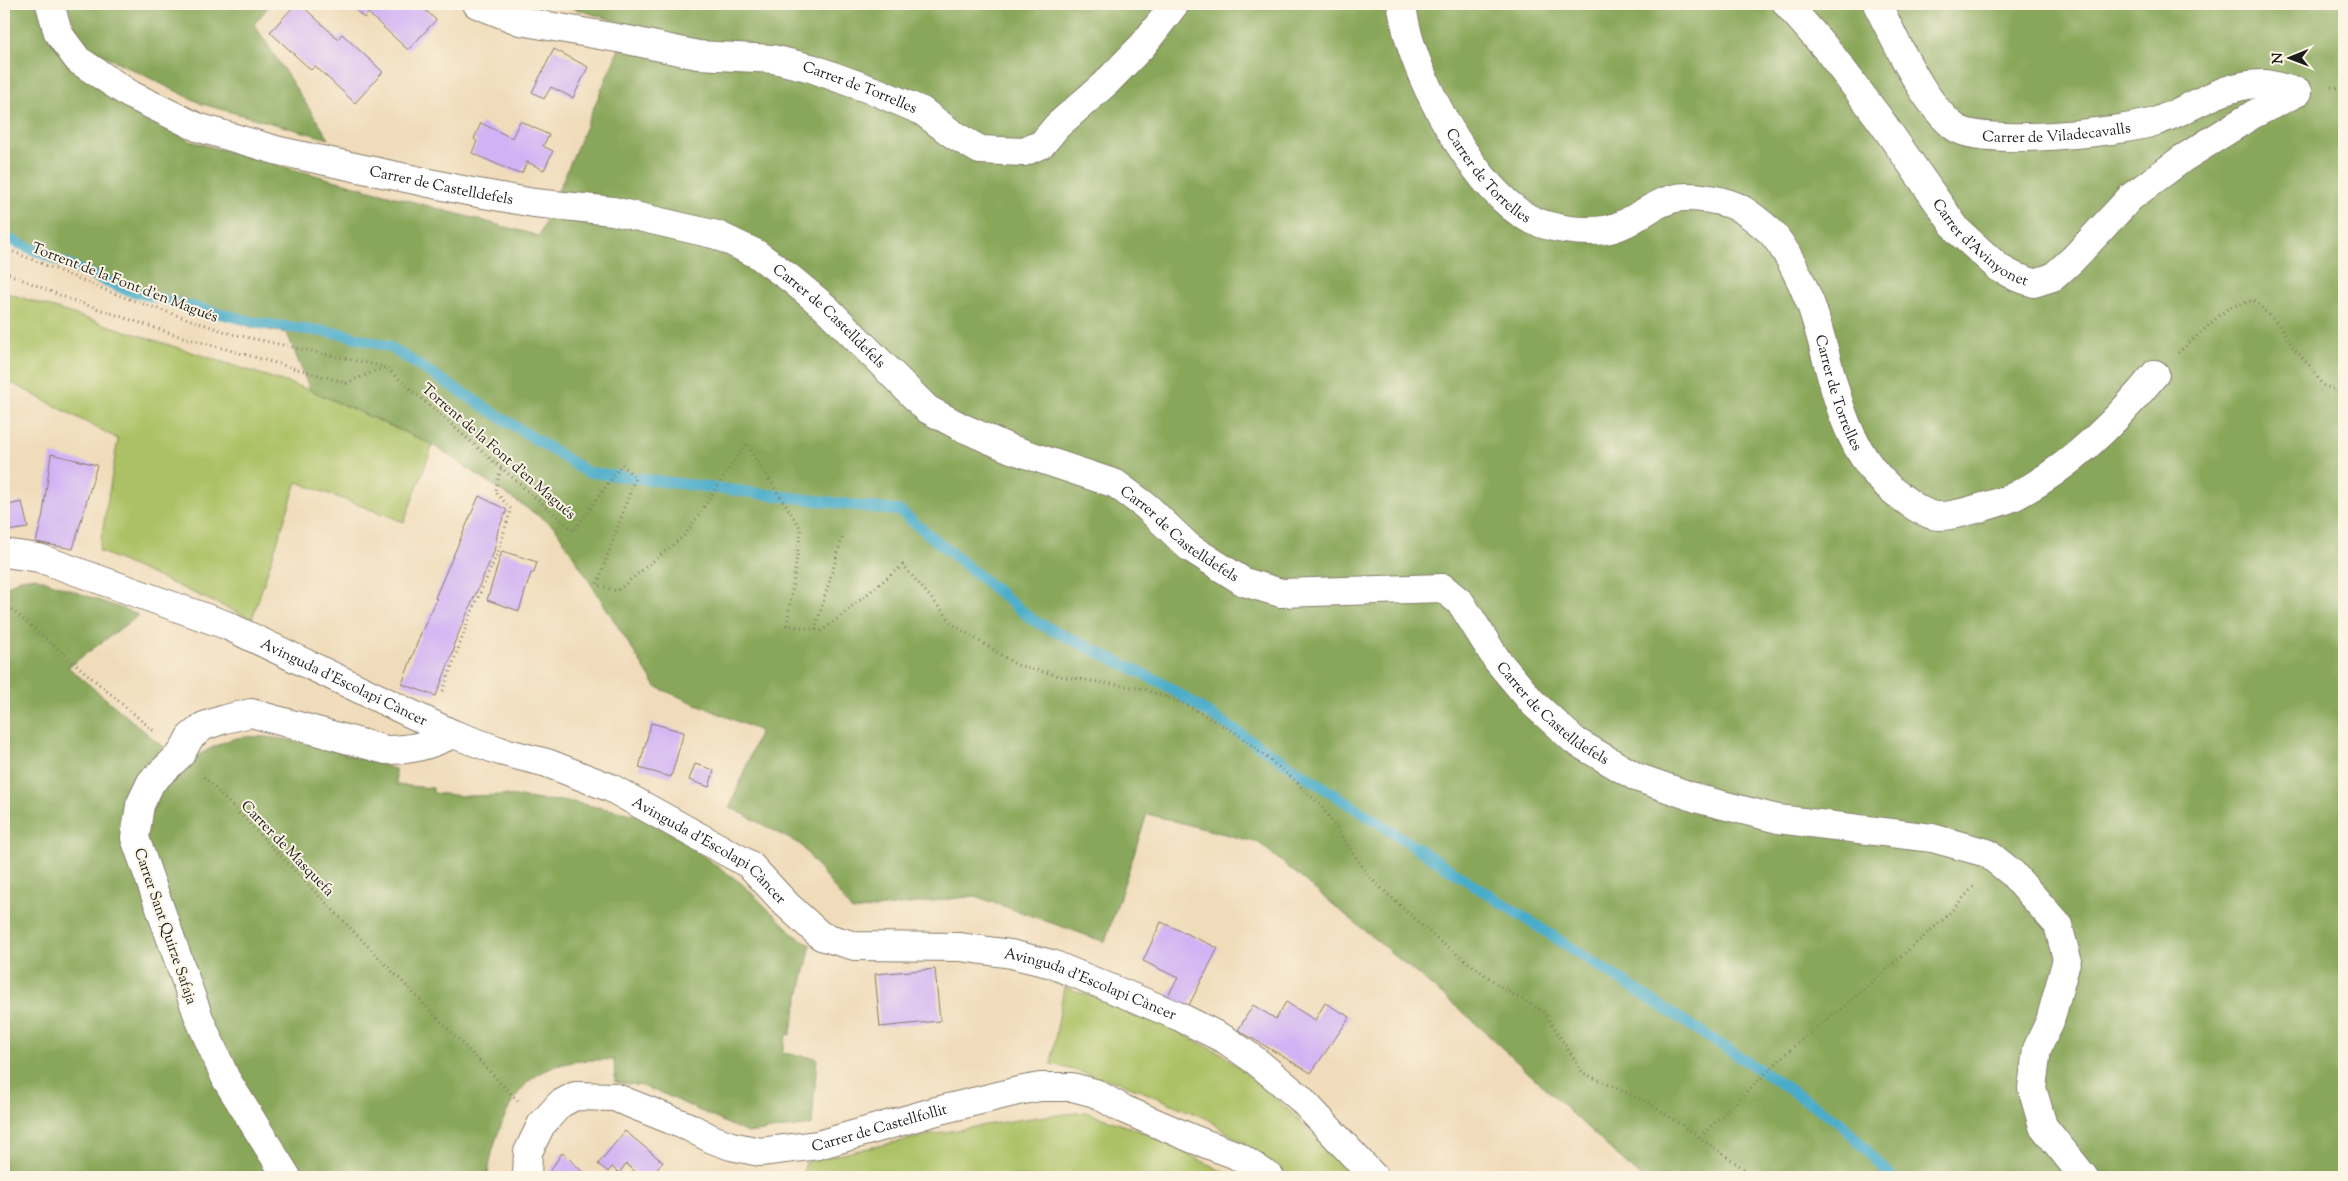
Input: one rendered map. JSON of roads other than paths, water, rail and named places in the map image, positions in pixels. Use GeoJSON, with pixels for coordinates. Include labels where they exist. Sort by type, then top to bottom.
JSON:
{"type":"FeatureCollection","features":[{"type":"Feature","properties":{"kind":"street","name":"Carrer de Castelldefels"},"geometry":{"type":"LineString","coordinates":[[50,4],[58,33],[78,60],[131,95],[197,127],[279,151],[467,191],[534,203],[613,211],[676,224],[725,239],[756,254],[806,290],[826,308],[927,409],[961,427],[1011,449],[1116,484],[1147,507],[1189,548],[1244,582],[1281,593],[1443,588],[1461,602],[1497,660],[1533,703],[1575,741],[1636,778],[1699,799],[1778,820],[1932,838],[1987,853],[2012,873],[2058,925],[2067,959],[2050,1022],[2037,1049],[2032,1088],[2043,1126],[2084,1177]]}},
{"type":"Feature","properties":{"kind":"street","name":"Carrer de Torrelles"},"geometry":{"type":"LineString","coordinates":[[477,4],[520,21],[628,40],[698,56],[774,59],[811,68],[922,111],[954,135],[980,150],[1024,152],[1042,144],[1057,126],[1107,82],[1144,45],[1175,4]]}},
{"type":"Feature","properties":{"kind":"street","name":"Carrer de Torrelles"},"geometry":{"type":"LineString","coordinates":[[1401,4],[1410,42],[1426,85],[1450,130],[1469,159],[1499,195],[1528,218],[1550,226],[1605,230],[1631,222],[1672,199],[1695,198],[1721,200],[1741,209],[1771,232],[1785,253],[1810,304],[1841,413],[1855,447],[1892,491],[1914,506],[1935,516],[1958,515],[2013,497],[2075,458],[2115,420],[2155,374]]}},
{"type":"Feature","properties":{"kind":"street","name":"Carrer d'Avinyonet"},"geometry":{"type":"LineString","coordinates":[[1787,4],[1829,52],[1879,118],[1958,231],[1999,268],[2016,277],[2034,283],[2053,276],[2073,259],[2131,197],[2182,159],[2254,114],[2298,92]]}},
{"type":"Feature","properties":{"kind":"street","name":"Carrer de Viladecavalls"},"geometry":{"type":"LineString","coordinates":[[1876,4],[1920,84],[1942,116],[1958,129],[1988,137],[2065,134],[2154,122],[2230,88],[2265,84],[2298,92]]}},
{"type":"Feature","properties":{"kind":"street","name":"Avinguda d'Escolapi Càncer"},"geometry":{"type":"LineString","coordinates":[[4,553],[38,558],[226,626],[442,728],[500,751],[547,763],[611,788],[750,865],[786,904],[821,936],[856,946],[960,947],[1012,954],[1052,964],[1180,1017],[1226,1040],[1256,1061],[1300,1098],[1374,1177]]}},
{"type":"Feature","properties":{"kind":"street","name":"Carrer Sant Quirze Safaja"},"geometry":{"type":"LineString","coordinates":[[287,1177],[226,1079],[203,1026],[135,838],[140,805],[152,782],[180,754],[190,737],[204,726],[225,719],[251,713],[386,750],[407,750],[430,744],[442,728]]}},
{"type":"Feature","properties":{"kind":"street","name":"Carrer de Castellfollit"},"geometry":{"type":"LineString","coordinates":[[526,1177],[528,1152],[541,1125],[560,1104],[575,1096],[614,1098],[689,1127],[712,1139],[731,1146],[760,1152],[818,1145],[940,1110],[1040,1087],[1072,1087],[1095,1093],[1123,1108],[1193,1139],[1236,1155],[1270,1177]]}},
{"type":"Feature","properties":{"kind":"waterway"},"geometry":{"type":"LineString","coordinates":[[4,237],[126,290],[258,323],[343,334],[390,347],[587,472],[900,511],[1034,621],[1162,683],[1840,1122],[1892,1177]]}}]}
